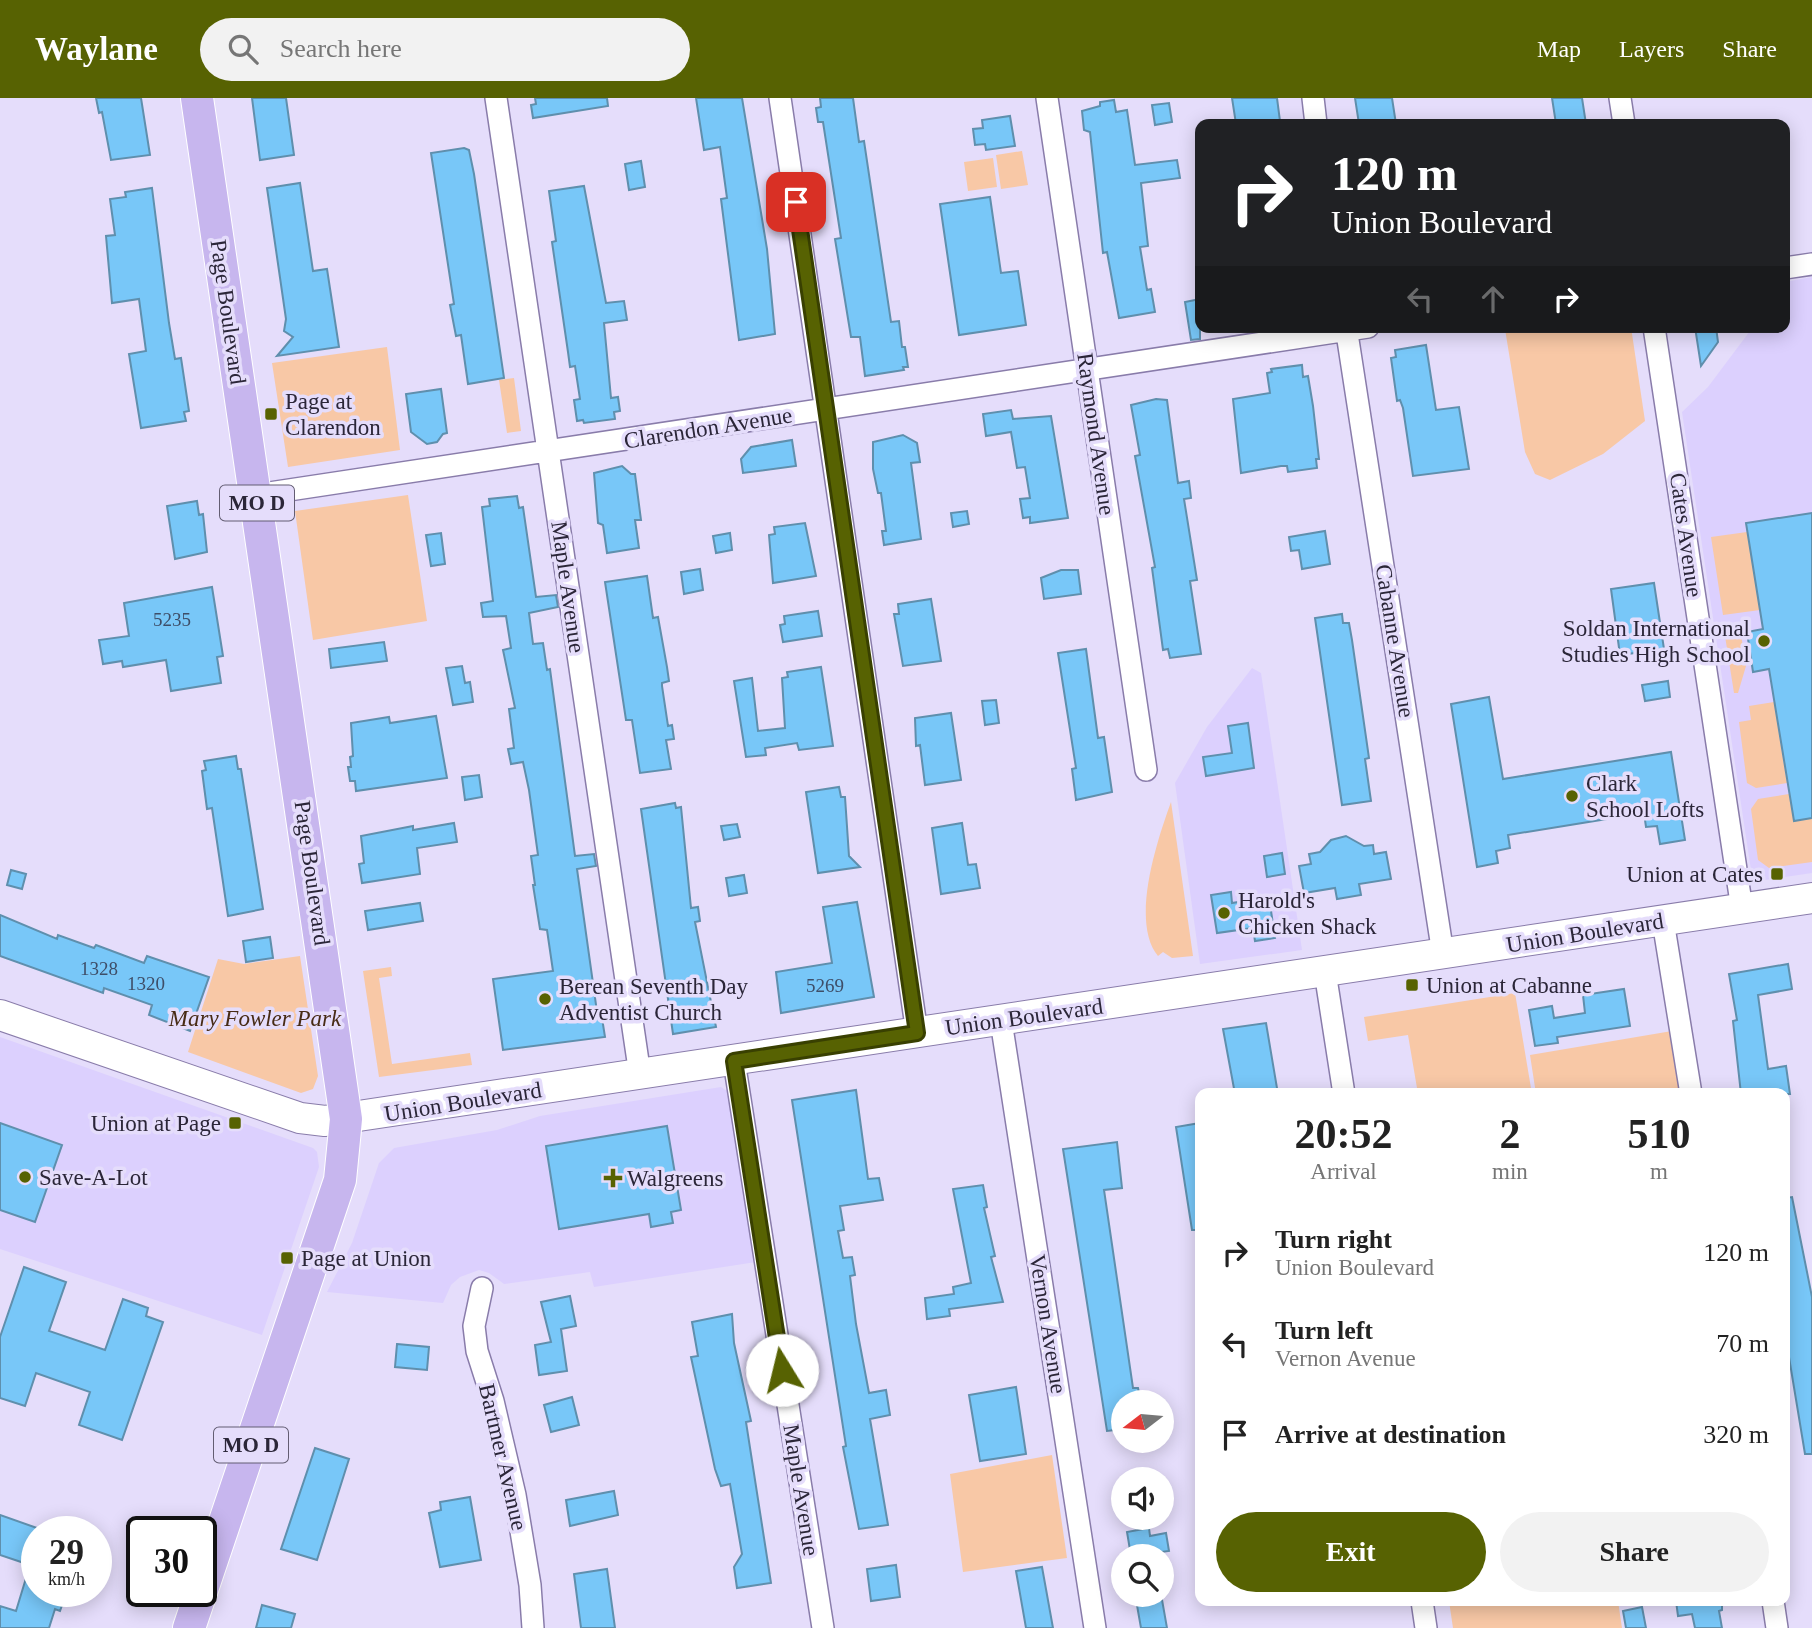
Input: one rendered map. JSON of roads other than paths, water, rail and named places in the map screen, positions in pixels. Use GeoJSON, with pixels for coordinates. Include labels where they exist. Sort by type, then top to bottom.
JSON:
{"type":"FeatureCollection","features":[{"type":"Feature","properties":{"kind":"main road","name":"Page Boulevard"},"geometry":{"type":"LineString","coordinates":[[189,1628],[340,1180],[346,1119],[197,98]]}},
{"type":"Feature","properties":{"kind":"main road","name":"Union Boulevard"},"geometry":{"type":"LineString","coordinates":[[0,1014],[299,1118],[325,1121],[1812,898]]}},
{"type":"Feature","properties":{"kind":"street","name":"Maple Avenue"},"geometry":{"type":"LineString","coordinates":[[496,98],[640,1075]]}},
{"type":"Feature","properties":{"kind":"street"},"geometry":{"type":"LineString","coordinates":[[780,98],[917,1033]]}},
{"type":"Feature","properties":{"kind":"street","name":"Raymond Avenue"},"geometry":{"type":"LineString","coordinates":[[1047,98],[1146,770]]}},
{"type":"Feature","properties":{"kind":"street"},"geometry":{"type":"LineString","coordinates":[[1313,98],[1316,119]]}},
{"type":"Feature","properties":{"kind":"street"},"geometry":{"type":"LineString","coordinates":[[1620,98],[1623,119]]}},
{"type":"Feature","properties":{"kind":"street"},"geometry":{"type":"LineString","coordinates":[[1790,267],[1812,264]]}},
{"type":"Feature","properties":{"kind":"street","name":"Clarendon Avenue"},"geometry":{"type":"LineString","coordinates":[[256,495],[548,453],[1320,333]]}},
{"type":"Feature","properties":{"kind":"street","name":"Cabanne Avenue"},"geometry":{"type":"LineString","coordinates":[[1347,333],[1443,954]]}},
{"type":"Feature","properties":{"kind":"street","name":"Cates Avenue"},"geometry":{"type":"LineString","coordinates":[[1655,333],[1742,909]]}},
{"type":"Feature","properties":{"kind":"street"},"geometry":{"type":"LineString","coordinates":[[1663,921],[1690,1088]]}},
{"type":"Feature","properties":{"kind":"street"},"geometry":{"type":"LineString","coordinates":[[1325,972],[1343,1088]]}},
{"type":"Feature","properties":{"kind":"street","name":"Vernon Avenue"},"geometry":{"type":"LineString","coordinates":[[1001,1021],[1095,1628]]}},
{"type":"Feature","properties":{"kind":"street","name":"Maple Avenue"},"geometry":{"type":"LineString","coordinates":[[734,1061],[823,1628]]}},
{"type":"Feature","properties":{"kind":"street","name":"Bartmer Avenue"},"geometry":{"type":"LineString","coordinates":[[482,1288],[474,1326],[477,1351],[493,1401],[515,1494],[530,1585],[533,1628]]}},
{"type":"Feature","properties":{"kind":"street"},"geometry":{"type":"LineString","coordinates":[[1423,1606],[1426,1628]]}},
{"type":"Feature","properties":{"kind":"street"},"geometry":{"type":"LineString","coordinates":[[1774,1606],[1777,1628]]}},
{"type":"Feature","properties":{"kind":"place","name":"Page at Clarendon"},"geometry":{"type":"Point","coordinates":[271,414]}},
{"type":"Feature","properties":{"kind":"place","name":"Soldan International Studies High School"},"geometry":{"type":"Point","coordinates":[1764,641]}},
{"type":"Feature","properties":{"kind":"place","name":"Clark School Lofts"},"geometry":{"type":"Point","coordinates":[1572,796]}},
{"type":"Feature","properties":{"kind":"place","name":"Union at Cates"},"geometry":{"type":"Point","coordinates":[1777,874]}},
{"type":"Feature","properties":{"kind":"place","name":"Harold's Chicken Shack"},"geometry":{"type":"Point","coordinates":[1224,913]}},
{"type":"Feature","properties":{"kind":"place","name":"Union at Cabanne"},"geometry":{"type":"Point","coordinates":[1412,985]}},
{"type":"Feature","properties":{"kind":"place","name":"Berean Seventh Day Adventist Church"},"geometry":{"type":"Point","coordinates":[545,999]}},
{"type":"Feature","properties":{"kind":"place","name":"Union at Page"},"geometry":{"type":"Point","coordinates":[235,1123]}},
{"type":"Feature","properties":{"kind":"place","name":"Save-A-Lot"},"geometry":{"type":"Point","coordinates":[25,1177]}},
{"type":"Feature","properties":{"kind":"place","name":"Walgreens"},"geometry":{"type":"Point","coordinates":[613,1178]}},
{"type":"Feature","properties":{"kind":"place","name":"Page at Union"},"geometry":{"type":"Point","coordinates":[287,1258]}},
{"type":"Feature","properties":{"kind":"park label","name":"Mary Fowler Park"},"geometry":{"type":"Point","coordinates":[255,1018]}}]}
